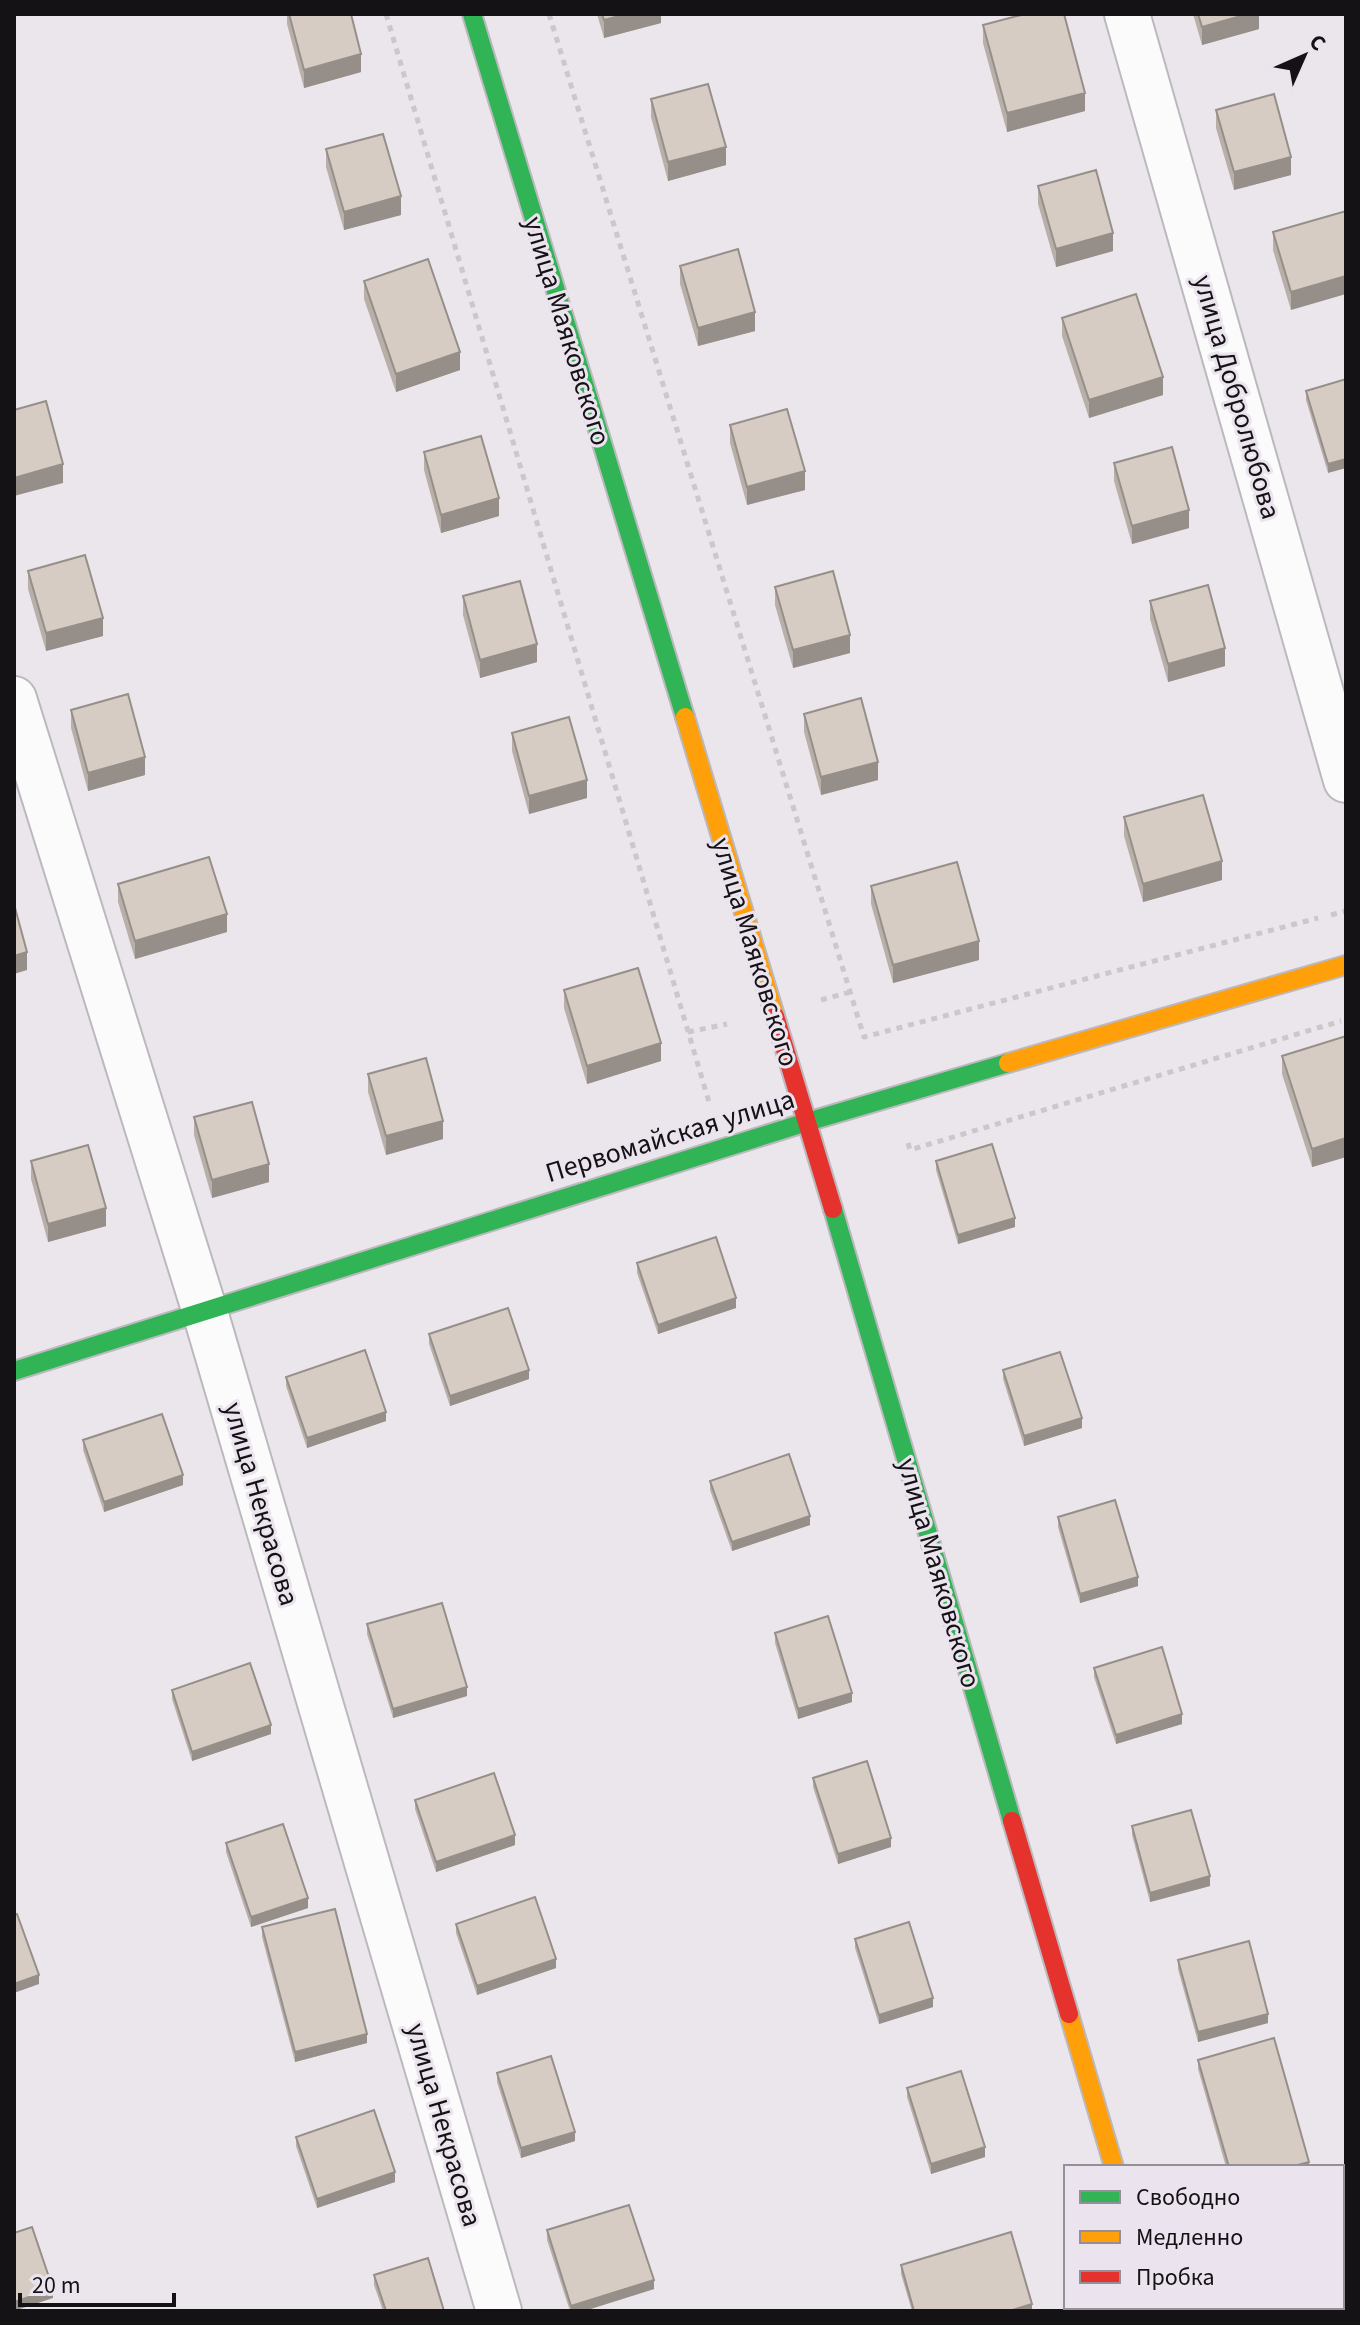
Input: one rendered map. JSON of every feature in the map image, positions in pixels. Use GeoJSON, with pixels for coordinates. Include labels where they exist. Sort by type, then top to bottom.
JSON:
{"type":"FeatureCollection","features":[{"type":"Feature","properties":{"kind":"street","name":"улица Маяковского"},"geometry":{"type":"LineString","coordinates":[[472,14],[807,1122],[1113,2165]]}},
{"type":"Feature","properties":{"kind":"street","name":"улица Добролюбова"},"geometry":{"type":"LineString","coordinates":[[1127,14],[1346,780]]}},
{"type":"Feature","properties":{"kind":"street","name":"улица Некрасова"},"geometry":{"type":"LineString","coordinates":[[14,699],[205,1312],[499,2311]]}},
{"type":"Feature","properties":{"kind":"street","name":"Первомайская улица"},"geometry":{"type":"LineString","coordinates":[[14,1371],[807,1122],[1346,965]]}},
{"type":"Feature","properties":{"kind":"path"},"geometry":{"type":"LineString","coordinates":[[386,14],[722,1148]]}},
{"type":"Feature","properties":{"kind":"path"},"geometry":{"type":"LineString","coordinates":[[549,14],[864,1037],[1346,911]]}},
{"type":"Feature","properties":{"kind":"building"},"geometry":{"type":"Polygon","coordinates":[[[289,14],[351,14],[361,54],[304,70],[289,14]]]}},
{"type":"Feature","properties":{"kind":"building"},"geometry":{"type":"Polygon","coordinates":[[[602,14],[627,14],[604,20],[602,14]]]}},
{"type":"Feature","properties":{"kind":"building"},"geometry":{"type":"Polygon","coordinates":[[[1025,14],[1064,14],[1085,93],[1007,113],[983,25],[1025,14]]]}},
{"type":"Feature","properties":{"kind":"building"},"geometry":{"type":"Polygon","coordinates":[[[1198,14],[1248,14],[1202,27],[1198,14]]]}},
{"type":"Feature","properties":{"kind":"building"},"geometry":{"type":"Polygon","coordinates":[[[708,84],[726,147],[668,162],[651,99],[708,84]]]}},
{"type":"Feature","properties":{"kind":"building"},"geometry":{"type":"Polygon","coordinates":[[[1274,94],[1291,157],[1234,172],[1216,110],[1274,94]]]}},
{"type":"Feature","properties":{"kind":"building"},"geometry":{"type":"Polygon","coordinates":[[[383,134],[401,196],[344,212],[326,149],[383,134]]]}},
{"type":"Feature","properties":{"kind":"building"},"geometry":{"type":"Polygon","coordinates":[[[1096,170],[1113,233],[1056,249],[1038,186],[1096,170]]]}},
{"type":"Feature","properties":{"kind":"building"},"geometry":{"type":"Polygon","coordinates":[[[1346,211],[1346,276],[1291,292],[1273,232],[1346,211]]]}},
{"type":"Feature","properties":{"kind":"building"},"geometry":{"type":"Polygon","coordinates":[[[738,249],[755,312],[698,328],[680,266],[738,249]]]}},
{"type":"Feature","properties":{"kind":"building"},"geometry":{"type":"Polygon","coordinates":[[[428,259],[460,352],[396,374],[364,281],[428,259]]]}},
{"type":"Feature","properties":{"kind":"building"},"geometry":{"type":"Polygon","coordinates":[[[1136,294],[1163,377],[1089,400],[1062,318],[1136,294]]]}},
{"type":"Feature","properties":{"kind":"building"},"geometry":{"type":"Polygon","coordinates":[[[1346,379],[1346,459],[1328,464],[1306,391],[1346,379]]]}},
{"type":"Feature","properties":{"kind":"building"},"geometry":{"type":"Polygon","coordinates":[[[46,401],[63,464],[14,478],[14,410],[46,401]]]}},
{"type":"Feature","properties":{"kind":"building"},"geometry":{"type":"Polygon","coordinates":[[[787,409],[805,471],[747,487],[730,425],[787,409]]]}},
{"type":"Feature","properties":{"kind":"building"},"geometry":{"type":"Polygon","coordinates":[[[481,436],[499,498],[441,515],[424,452],[481,436]]]}},
{"type":"Feature","properties":{"kind":"building"},"geometry":{"type":"Polygon","coordinates":[[[1172,447],[1189,510],[1132,526],[1114,463],[1172,447]]]}},
{"type":"Feature","properties":{"kind":"building"},"geometry":{"type":"Polygon","coordinates":[[[85,555],[103,618],[46,633],[28,571],[85,555]]]}},
{"type":"Feature","properties":{"kind":"building"},"geometry":{"type":"Polygon","coordinates":[[[833,571],[850,635],[793,650],[775,587],[833,571]]]}},
{"type":"Feature","properties":{"kind":"building"},"geometry":{"type":"Polygon","coordinates":[[[520,581],[537,644],[480,660],[463,596],[520,581]]]}},
{"type":"Feature","properties":{"kind":"building"},"geometry":{"type":"Polygon","coordinates":[[[1208,585],[1225,648],[1168,664],[1150,601],[1208,585]]]}},
{"type":"Feature","properties":{"kind":"building"},"geometry":{"type":"Polygon","coordinates":[[[128,694],[145,757],[88,773],[71,710],[128,694]]]}},
{"type":"Feature","properties":{"kind":"building"},"geometry":{"type":"Polygon","coordinates":[[[861,698],[878,762],[821,777],[804,714],[861,698]]]}},
{"type":"Feature","properties":{"kind":"building"},"geometry":{"type":"Polygon","coordinates":[[[569,717],[587,780],[529,796],[512,733],[569,717]]]}},
{"type":"Feature","properties":{"kind":"building"},"geometry":{"type":"Polygon","coordinates":[[[1203,795],[1222,861],[1143,884],[1124,817],[1203,795]]]}},
{"type":"Feature","properties":{"kind":"building"},"geometry":{"type":"Polygon","coordinates":[[[209,857],[227,914],[135,941],[118,884],[209,857]]]}},
{"type":"Feature","properties":{"kind":"building"},"geometry":{"type":"Polygon","coordinates":[[[957,862],[979,941],[893,965],[871,886],[957,862]]]}},
{"type":"Feature","properties":{"kind":"building"},"geometry":{"type":"Polygon","coordinates":[[[14,904],[27,952],[14,956],[14,904]]]}},
{"type":"Feature","properties":{"kind":"building"},"geometry":{"type":"Polygon","coordinates":[[[638,968],[661,1043],[587,1066],[564,990],[638,968]]]}},
{"type":"Feature","properties":{"kind":"building"},"geometry":{"type":"Polygon","coordinates":[[[1346,1036],[1346,1138],[1312,1149],[1282,1056],[1346,1036]]]}},
{"type":"Feature","properties":{"kind":"building"},"geometry":{"type":"Polygon","coordinates":[[[426,1058],[443,1121],[386,1136],[368,1074],[426,1058]]]}},
{"type":"Feature","properties":{"kind":"building"},"geometry":{"type":"Polygon","coordinates":[[[252,1102],[269,1164],[212,1180],[194,1117],[252,1102]]]}},
{"type":"Feature","properties":{"kind":"building"},"geometry":{"type":"Polygon","coordinates":[[[992,1144],[1015,1218],[958,1235],[936,1161],[992,1144]]]}},
{"type":"Feature","properties":{"kind":"building"},"geometry":{"type":"Polygon","coordinates":[[[88,1145],[106,1208],[48,1224],[31,1161],[88,1145]]]}},
{"type":"Feature","properties":{"kind":"building"},"geometry":{"type":"Polygon","coordinates":[[[716,1237],[736,1298],[658,1325],[637,1263],[716,1237]]]}},
{"type":"Feature","properties":{"kind":"building"},"geometry":{"type":"Polygon","coordinates":[[[508,1308],[529,1370],[450,1396],[429,1334],[508,1308]]]}},
{"type":"Feature","properties":{"kind":"building"},"geometry":{"type":"Polygon","coordinates":[[[365,1350],[386,1412],[307,1438],[286,1377],[365,1350]]]}},
{"type":"Feature","properties":{"kind":"building"},"geometry":{"type":"Polygon","coordinates":[[[1060,1352],[1082,1418],[1024,1436],[1003,1370],[1060,1352]]]}},
{"type":"Feature","properties":{"kind":"building"},"geometry":{"type":"Polygon","coordinates":[[[162,1414],[183,1475],[104,1502],[83,1440],[162,1414]]]}},
{"type":"Feature","properties":{"kind":"building"},"geometry":{"type":"Polygon","coordinates":[[[789,1454],[810,1516],[732,1542],[710,1481],[789,1454]]]}},
{"type":"Feature","properties":{"kind":"building"},"geometry":{"type":"Polygon","coordinates":[[[1115,1500],[1138,1577],[1080,1594],[1058,1517],[1115,1500]]]}},
{"type":"Feature","properties":{"kind":"building"},"geometry":{"type":"Polygon","coordinates":[[[442,1603],[467,1687],[393,1709],[367,1624],[442,1603]]]}},
{"type":"Feature","properties":{"kind":"building"},"geometry":{"type":"Polygon","coordinates":[[[828,1616],[852,1693],[798,1709],[775,1633],[828,1616]]]}},
{"type":"Feature","properties":{"kind":"building"},"geometry":{"type":"Polygon","coordinates":[[[1162,1647],[1182,1714],[1116,1735],[1094,1668],[1162,1647]]]}},
{"type":"Feature","properties":{"kind":"building"},"geometry":{"type":"Polygon","coordinates":[[[250,1663],[271,1725],[192,1752],[172,1690],[250,1663]]]}},
{"type":"Feature","properties":{"kind":"building"},"geometry":{"type":"Polygon","coordinates":[[[867,1761],[891,1838],[838,1854],[813,1778],[867,1761]]]}},
{"type":"Feature","properties":{"kind":"building"},"geometry":{"type":"Polygon","coordinates":[[[494,1773],[515,1835],[436,1862],[415,1800],[494,1773]]]}},
{"type":"Feature","properties":{"kind":"building"},"geometry":{"type":"Polygon","coordinates":[[[1191,1810],[1210,1876],[1150,1893],[1132,1826],[1191,1810]]]}},
{"type":"Feature","properties":{"kind":"building"},"geometry":{"type":"Polygon","coordinates":[[[283,1824],[308,1898],[251,1917],[226,1843],[283,1824]]]}},
{"type":"Feature","properties":{"kind":"building"},"geometry":{"type":"Polygon","coordinates":[[[535,1897],[556,1959],[477,1986],[456,1924],[535,1897]]]}},
{"type":"Feature","properties":{"kind":"building"},"geometry":{"type":"Polygon","coordinates":[[[335,1909],[367,2034],[295,2052],[262,1927],[335,1909]]]}},
{"type":"Feature","properties":{"kind":"building"},"geometry":{"type":"Polygon","coordinates":[[[17,1914],[39,1975],[14,1984],[14,1915],[17,1914]]]}},
{"type":"Feature","properties":{"kind":"building"},"geometry":{"type":"Polygon","coordinates":[[[909,1922],[933,1998],[879,2015],[855,1939],[909,1922]]]}},
{"type":"Feature","properties":{"kind":"building"},"geometry":{"type":"Polygon","coordinates":[[[1249,1941],[1268,2014],[1198,2032],[1178,1960],[1249,1941]]]}},
{"type":"Feature","properties":{"kind":"building"},"geometry":{"type":"Polygon","coordinates":[[[1274,2038],[1309,2162],[1298,2165],[1228,2165],[1198,2060],[1274,2038]]]}},
{"type":"Feature","properties":{"kind":"building"},"geometry":{"type":"Polygon","coordinates":[[[551,2056],[575,2132],[521,2148],[497,2073],[551,2056]]]}},
{"type":"Feature","properties":{"kind":"building"},"geometry":{"type":"Polygon","coordinates":[[[961,2071],[985,2147],[931,2164],[907,2088],[961,2071]]]}},
{"type":"Feature","properties":{"kind":"building"},"geometry":{"type":"Polygon","coordinates":[[[374,2110],[395,2172],[317,2199],[296,2137],[374,2110]]]}},
{"type":"Feature","properties":{"kind":"building"},"geometry":{"type":"Polygon","coordinates":[[[629,2205],[654,2280],[571,2306],[547,2230],[629,2205]]]}},
{"type":"Feature","properties":{"kind":"building"},"geometry":{"type":"Polygon","coordinates":[[[32,2227],[53,2289],[14,2302],[14,2233],[32,2227]]]}},
{"type":"Feature","properties":{"kind":"building"},"geometry":{"type":"Polygon","coordinates":[[[1011,2232],[1032,2304],[1009,2311],[914,2311],[901,2265],[1011,2232]]]}},
{"type":"Feature","properties":{"kind":"building"},"geometry":{"type":"Polygon","coordinates":[[[428,2258],[444,2311],[386,2311],[374,2275],[428,2258]]]}},
{"type":"Feature","properties":{"kind":"building"},"geometry":{"type":"Polygon","coordinates":[[[1270,2309],[1341,2309],[1336,2311],[1270,2309]]]}},
{"type":"Feature","properties":{"kind":"traffic: fast"},"geometry":{"type":"LineString","coordinates":[[472,14],[685,717]]}},
{"type":"Feature","properties":{"kind":"traffic: fast"},"geometry":{"type":"LineString","coordinates":[[14,1371],[807,1122],[1008,1063]]}},
{"type":"Feature","properties":{"kind":"traffic: fast"},"geometry":{"type":"LineString","coordinates":[[833,1209],[1012,1821]]}},
{"type":"Feature","properties":{"kind":"traffic: slow"},"geometry":{"type":"LineString","coordinates":[[685,717],[775,1016]]}},
{"type":"Feature","properties":{"kind":"traffic: slow"},"geometry":{"type":"LineString","coordinates":[[1008,1063],[1346,965]]}},
{"type":"Feature","properties":{"kind":"traffic: slow"},"geometry":{"type":"LineString","coordinates":[[1069,2014],[1113,2165]]}},
{"type":"Feature","properties":{"kind":"traffic: jam"},"geometry":{"type":"LineString","coordinates":[[775,1016],[833,1209]]}},
{"type":"Feature","properties":{"kind":"traffic: jam"},"geometry":{"type":"LineString","coordinates":[[1012,1821],[1069,2014]]}}]}
